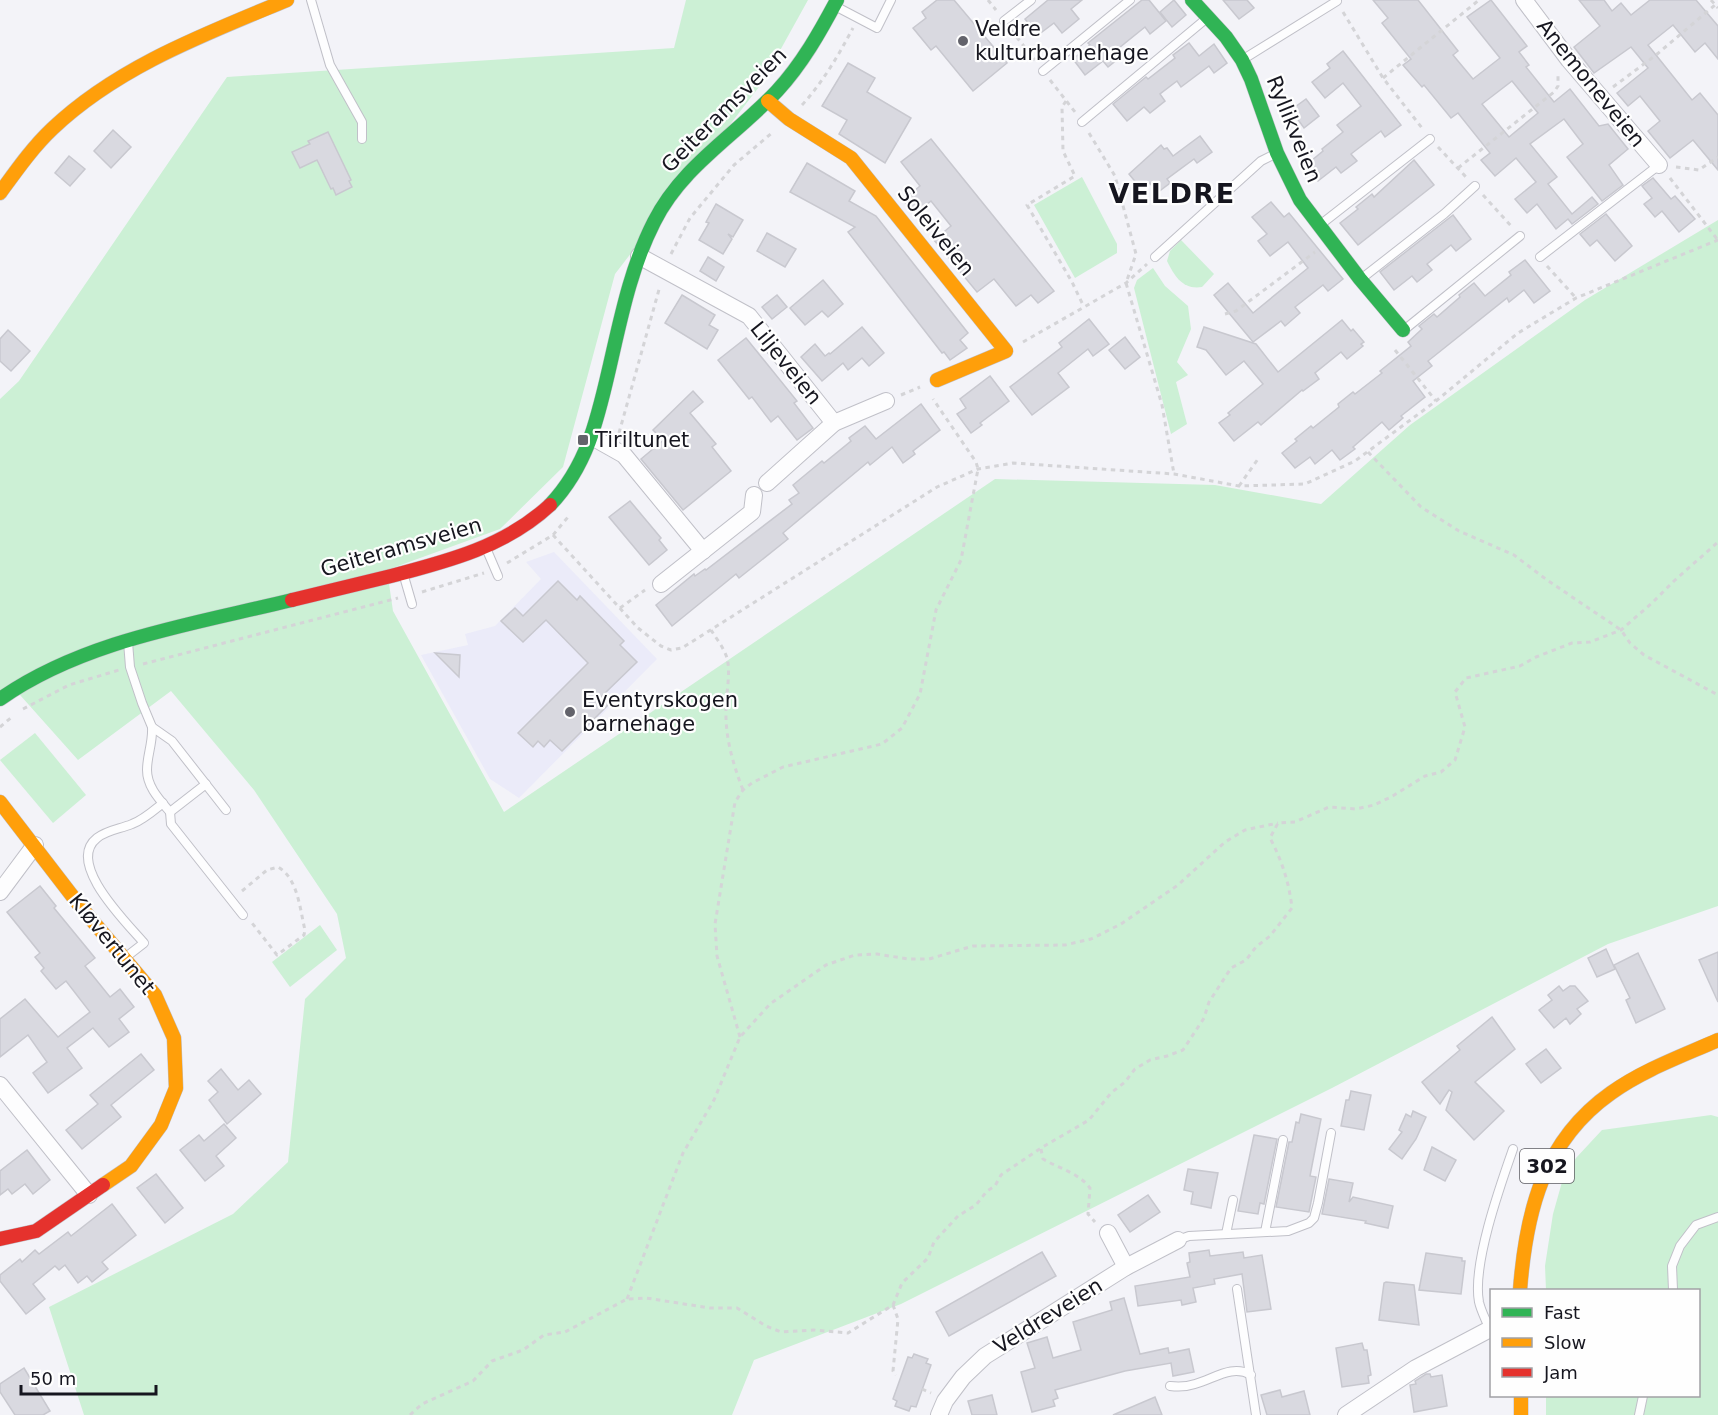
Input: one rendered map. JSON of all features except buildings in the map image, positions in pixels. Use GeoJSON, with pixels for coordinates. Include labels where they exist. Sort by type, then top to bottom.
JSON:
{"type":"FeatureCollection","features":[{"type":"Feature","properties":{"kind":"street"},"geometry":{"type":"LineString","coordinates":[[0,193],[27,157],[57,124],[99,91],[151,61],[214,30],[287,0]]}},
{"type":"Feature","properties":{"kind":"street","name":"Ryllikveien"},"geometry":{"type":"LineString","coordinates":[[1192,0],[1226,37],[1242,60],[1277,153],[1300,200],[1360,279],[1403,330]]}},
{"type":"Feature","properties":{"kind":"street","name":"Anemoneveien"},"geometry":{"type":"LineString","coordinates":[[1524,0],[1569,60],[1659,165]]}},
{"type":"Feature","properties":{"kind":"street","name":"Geiteramsveien"},"geometry":{"type":"LineString","coordinates":[[0,699],[52,666],[100,648],[403,572],[485,547],[517,531],[541,514],[568,486],[592,437],[625,301],[639,256],[666,201],[687,174],[768,101],[804,60],[836,3]]}},
{"type":"Feature","properties":{"kind":"street","name":"Soleiveien"},"geometry":{"type":"LineString","coordinates":[[768,101],[789,119],[851,158],[1006,351]]}},
{"type":"Feature","properties":{"kind":"street","name":"Liljeveien"},"geometry":{"type":"LineString","coordinates":[[639,256],[749,316],[834,423]]}},
{"type":"Feature","properties":{"kind":"street"},"geometry":{"type":"LineString","coordinates":[[931,383],[1006,351]]}},
{"type":"Feature","properties":{"kind":"street","name":"Liljeveien"},"geometry":{"type":"LineString","coordinates":[[767,483],[834,423],[886,401]]}},
{"type":"Feature","properties":{"kind":"street"},"geometry":{"type":"LineString","coordinates":[[592,437],[624,455],[703,551]]}},
{"type":"Feature","properties":{"kind":"street"},"geometry":{"type":"LineString","coordinates":[[661,584],[752,512],[754,495]]}},
{"type":"Feature","properties":{"kind":"street","name":"Kløvertunet"},"geometry":{"type":"LineString","coordinates":[[0,802],[80,906],[155,995],[174,1038],[176,1088],[161,1125],[131,1166],[36,1231],[0,1239]]}},
{"type":"Feature","properties":{"kind":"street"},"geometry":{"type":"LineString","coordinates":[[2,884],[35,845]]}},
{"type":"Feature","properties":{"kind":"street","name":"302"},"geometry":{"type":"LineString","coordinates":[[1520,1289],[1534,1197],[1563,1138],[1594,1105],[1611,1093],[1650,1071],[1718,1040]]}},
{"type":"Feature","properties":{"kind":"street"},"geometry":{"type":"LineString","coordinates":[[0,1085],[89,1195]]}},
{"type":"Feature","properties":{"kind":"street"},"geometry":{"type":"LineString","coordinates":[[1108,1233],[1126,1267]]}},
{"type":"Feature","properties":{"kind":"street","name":"Veldreveien"},"geometry":{"type":"LineString","coordinates":[[939,1415],[945,1401],[963,1377],[986,1356],[1126,1267],[1178,1240]]}},
{"type":"Feature","properties":{"kind":"street"},"geometry":{"type":"LineString","coordinates":[[1346,1415],[1416,1368],[1490,1328]]}},
{"type":"Feature","properties":{"kind":"street"},"geometry":{"type":"LineString","coordinates":[[1521,1397],[1521,1415]]}},
{"type":"Feature","properties":{"kind":"lane"},"geometry":{"type":"LineString","coordinates":[[311,0],[330,65],[362,122],[362,139]]}},
{"type":"Feature","properties":{"kind":"lane"},"geometry":{"type":"LineString","coordinates":[[836,3],[877,28],[891,0]]}},
{"type":"Feature","properties":{"kind":"lane"},"geometry":{"type":"LineString","coordinates":[[1004,21],[1031,0]]}},
{"type":"Feature","properties":{"kind":"lane"},"geometry":{"type":"LineString","coordinates":[[1043,71],[1130,0]]}},
{"type":"Feature","properties":{"kind":"lane"},"geometry":{"type":"LineString","coordinates":[[1242,60],[1337,1]]}},
{"type":"Feature","properties":{"kind":"lane"},"geometry":{"type":"LineString","coordinates":[[1082,122],[1208,18]]}},
{"type":"Feature","properties":{"kind":"lane"},"geometry":{"type":"LineString","coordinates":[[1320,225],[1430,139]]}},
{"type":"Feature","properties":{"kind":"lane"},"geometry":{"type":"LineString","coordinates":[[1155,257],[1261,161],[1277,153]]}},
{"type":"Feature","properties":{"kind":"lane"},"geometry":{"type":"LineString","coordinates":[[1539,257],[1659,165]]}},
{"type":"Feature","properties":{"kind":"lane"},"geometry":{"type":"LineString","coordinates":[[1360,279],[1444,214],[1475,186]]}},
{"type":"Feature","properties":{"kind":"lane"},"geometry":{"type":"LineString","coordinates":[[1403,330],[1520,236]]}},
{"type":"Feature","properties":{"kind":"lane"},"geometry":{"type":"LineString","coordinates":[[485,547],[496,572]]}},
{"type":"Feature","properties":{"kind":"lane"},"geometry":{"type":"LineString","coordinates":[[403,572],[411,600]]}},
{"type":"Feature","properties":{"kind":"lane"},"geometry":{"type":"LineString","coordinates":[[128,641],[130,667],[152,727],[153,741],[147,772],[155,795],[170,812],[171,824],[243,915]]}},
{"type":"Feature","properties":{"kind":"lane"},"geometry":{"type":"LineString","coordinates":[[152,727],[172,741],[226,810]]}},
{"type":"Feature","properties":{"kind":"lane"},"geometry":{"type":"LineString","coordinates":[[170,812],[206,784]]}},
{"type":"Feature","properties":{"kind":"lane"},"geometry":{"type":"LineString","coordinates":[[124,958],[144,943],[106,898],[92,875],[87,853],[91,843],[98,837],[141,820],[162,803]]}},
{"type":"Feature","properties":{"kind":"lane"},"geometry":{"type":"LineString","coordinates":[[1178,1240],[1189,1236],[1298,1229],[1309,1223],[1314,1218],[1331,1133]]}},
{"type":"Feature","properties":{"kind":"lane"},"geometry":{"type":"LineString","coordinates":[[1264,1232],[1283,1140]]}},
{"type":"Feature","properties":{"kind":"lane"},"geometry":{"type":"LineString","coordinates":[[1490,1328],[1479,1302],[1479,1275],[1498,1192],[1513,1149]]}},
{"type":"Feature","properties":{"kind":"lane"},"geometry":{"type":"LineString","coordinates":[[1226,1234],[1233,1200]]}},
{"type":"Feature","properties":{"kind":"lane"},"geometry":{"type":"LineString","coordinates":[[1673,1289],[1672,1266],[1680,1246],[1696,1225],[1718,1217]]}},
{"type":"Feature","properties":{"kind":"lane"},"geometry":{"type":"LineString","coordinates":[[1237,1289],[1256,1415]]}},
{"type":"Feature","properties":{"kind":"lane"},"geometry":{"type":"LineString","coordinates":[[1170,1386],[1184,1387],[1197,1384],[1232,1371],[1245,1371],[1251,1375]]}},
{"type":"Feature","properties":{"kind":"lane"},"geometry":{"type":"LineString","coordinates":[[1639,1415],[1643,1397]]}},
{"type":"Feature","properties":{"kind":"path"},"geometry":{"type":"LineString","coordinates":[[988,0],[1082,122],[1115,176],[1136,254],[1126,283],[1162,405],[1174,474]]}},
{"type":"Feature","properties":{"kind":"path"},"geometry":{"type":"LineString","coordinates":[[1383,78],[1479,0]]}},
{"type":"Feature","properties":{"kind":"path"},"geometry":{"type":"LineString","coordinates":[[1600,97],[1717,7],[1711,0]]}},
{"type":"Feature","properties":{"kind":"path"},"geometry":{"type":"LineString","coordinates":[[1337,1],[1383,78],[1430,139],[1520,236]]}},
{"type":"Feature","properties":{"kind":"path"},"geometry":{"type":"LineString","coordinates":[[614,449],[663,268],[690,218],[734,165],[789,119],[814,92],[832,66],[858,18]]}},
{"type":"Feature","properties":{"kind":"path"},"geometry":{"type":"LineString","coordinates":[[1458,168],[1554,92],[1558,86],[1559,69],[1569,60]]}},
{"type":"Feature","properties":{"kind":"path"},"geometry":{"type":"LineString","coordinates":[[1066,100],[1062,107],[1063,151],[1075,176],[1027,205],[1084,307]]}},
{"type":"Feature","properties":{"kind":"path"},"geometry":{"type":"LineString","coordinates":[[1659,165],[1699,170],[1718,157]]}},
{"type":"Feature","properties":{"kind":"path"},"geometry":{"type":"LineString","coordinates":[[553,536],[638,628],[660,646],[671,650],[682,648],[937,487],[978,469],[1013,463],[1174,474],[1239,486],[1305,484],[1355,461],[1436,401],[1518,333],[1576,298],[1718,240],[1659,165]]}},
{"type":"Feature","properties":{"kind":"path"},"geometry":{"type":"LineString","coordinates":[[1225,314],[1236,311],[1258,297],[1330,240]]}},
{"type":"Feature","properties":{"kind":"path"},"geometry":{"type":"LineString","coordinates":[[1006,351],[1126,283],[1155,257]]}},
{"type":"Feature","properties":{"kind":"path"},"geometry":{"type":"LineString","coordinates":[[1539,257],[1576,298]]}},
{"type":"Feature","properties":{"kind":"path"},"geometry":{"type":"LineString","coordinates":[[1390,344],[1436,401]]}},
{"type":"Feature","properties":{"kind":"path"},"geometry":{"type":"LineString","coordinates":[[740,1038],[717,956],[715,924],[735,802],[743,790],[752,783],[783,767],[882,744],[902,728],[920,694],[936,610],[961,560],[978,469],[976,462],[931,383],[886,401]]}},
{"type":"Feature","properties":{"kind":"path"},"geometry":{"type":"LineString","coordinates":[[1368,452],[1421,507],[1459,531],[1514,555],[1621,630],[1630,643],[1644,655],[1718,695]]}},
{"type":"Feature","properties":{"kind":"path"},"geometry":{"type":"LineString","coordinates":[[1239,486],[1258,459]]}},
{"type":"Feature","properties":{"kind":"path"},"geometry":{"type":"LineString","coordinates":[[0,727],[17,713],[69,685],[130,667],[411,600],[496,572],[553,536],[575,510]]}},
{"type":"Feature","properties":{"kind":"path"},"geometry":{"type":"LineString","coordinates":[[627,1299],[683,1153],[714,1100],[740,1038],[770,1004],[826,965],[855,955],[877,954],[908,959],[929,959],[973,946],[1065,945],[1091,939],[1121,924],[1178,885],[1225,842],[1245,830],[1295,822],[1329,807],[1356,809],[1374,805],[1408,788],[1425,776],[1441,771],[1455,760],[1465,727],[1455,692],[1466,678],[1520,666],[1572,643],[1590,642],[1621,630],[1718,542]]}},
{"type":"Feature","properties":{"kind":"path"},"geometry":{"type":"LineString","coordinates":[[620,608],[647,588],[649,591],[661,584]]}},
{"type":"Feature","properties":{"kind":"path"},"geometry":{"type":"LineString","coordinates":[[711,630],[729,664],[727,732],[733,766],[743,790]]}},
{"type":"Feature","properties":{"kind":"path"},"geometry":{"type":"LineString","coordinates":[[410,1415],[422,1404],[473,1381],[492,1361],[524,1350],[544,1335],[565,1332],[627,1299],[646,1298],[710,1308],[737,1308],[766,1326],[781,1332],[814,1330],[848,1333],[893,1305],[902,1283],[928,1258],[934,1242],[958,1216],[976,1205],[987,1191],[995,1186],[1001,1175],[1089,1120],[1135,1069],[1150,1060],[1183,1050],[1204,1018],[1209,1002],[1231,968],[1246,960],[1256,947],[1270,936],[1292,908],[1285,871],[1270,838],[1278,823]]}},
{"type":"Feature","properties":{"kind":"path"},"geometry":{"type":"LineString","coordinates":[[231,900],[267,870],[278,867],[287,874],[294,886],[305,930],[304,935],[278,955],[249,918],[243,915]]}},
{"type":"Feature","properties":{"kind":"path"},"geometry":{"type":"LineString","coordinates":[[1041,1148],[1043,1159],[1084,1180],[1090,1188],[1088,1214],[1097,1226],[1108,1233]]}},
{"type":"Feature","properties":{"kind":"path"},"geometry":{"type":"LineString","coordinates":[[893,1305],[898,1319],[893,1371],[896,1375]]}},
{"type":"Feature","properties":{"kind":"shaded area"},"geometry":{"type":"Polygon","coordinates":[[[554,552],[657,659],[519,798],[490,779],[421,655],[468,645],[465,634],[495,626],[541,579],[526,562],[554,552]]]}},
{"type":"Feature","properties":{"kind":"green space"},"geometry":{"type":"Polygon","coordinates":[[[686,0],[808,0],[762,83],[615,274],[563,467],[500,529],[387,570],[393,611],[504,812],[995,479],[1215,485],[1321,504],[1410,425],[1585,300],[1718,220],[1718,906],[1608,944],[1332,1088],[901,1304],[754,1360],[732,1415],[84,1415],[49,1307],[233,1214],[288,1162],[305,999],[346,958],[337,914],[254,790],[171,691],[78,760],[12,686],[0,694],[0,399],[19,381],[227,77],[674,48],[686,0]]]}},
{"type":"Feature","properties":{"kind":"green space"},"geometry":{"type":"Polygon","coordinates":[[[1082,177],[1117,244],[1117,253],[1075,278],[1034,205],[1082,177]]]}},
{"type":"Feature","properties":{"kind":"green space"},"geometry":{"type":"Polygon","coordinates":[[[1181,240],[1214,274],[1202,287],[1190,286],[1180,281],[1167,261],[1170,251],[1181,240]]]}},
{"type":"Feature","properties":{"kind":"green space"},"geometry":{"type":"Polygon","coordinates":[[[1153,268],[1165,286],[1188,306],[1191,329],[1177,362],[1188,375],[1176,382],[1187,424],[1171,434],[1134,288],[1137,280],[1153,268]]]}},
{"type":"Feature","properties":{"kind":"green space"},"geometry":{"type":"Polygon","coordinates":[[[35,733],[86,795],[53,823],[0,760],[35,733]]]}},
{"type":"Feature","properties":{"kind":"green space"},"geometry":{"type":"Polygon","coordinates":[[[320,925],[337,950],[290,987],[272,962],[320,925]]]}},
{"type":"Feature","properties":{"kind":"green space"},"geometry":{"type":"Polygon","coordinates":[[[1711,1115],[1718,1117],[1718,1415],[1546,1415],[1546,1397],[1700,1397],[1700,1289],[1546,1289],[1545,1266],[1553,1214],[1562,1182],[1576,1158],[1602,1130],[1711,1115]]]}},
{"type":"Feature","properties":{"kind":"traffic: fast"},"geometry":{"type":"LineString","coordinates":[[550,505],[574,474],[590,440],[628,292],[639,257],[654,222],[679,184],[786,81],[810,47],[837,0]]}},
{"type":"Feature","properties":{"kind":"traffic: fast"},"geometry":{"type":"LineString","coordinates":[[1192,0],[1226,37],[1242,60],[1277,153],[1300,200],[1360,279],[1403,330]]}},
{"type":"Feature","properties":{"kind":"traffic: fast"},"geometry":{"type":"LineString","coordinates":[[0,699],[67,662],[103,648],[179,626],[292,600]]}},
{"type":"Feature","properties":{"kind":"traffic: slow"},"geometry":{"type":"LineString","coordinates":[[0,193],[45,136],[77,107],[105,87],[194,39],[287,0]]}},
{"type":"Feature","properties":{"kind":"traffic: slow"},"geometry":{"type":"LineString","coordinates":[[768,101],[789,119],[851,158],[1006,351],[937,380]]}},
{"type":"Feature","properties":{"kind":"traffic: slow"},"geometry":{"type":"LineString","coordinates":[[0,802],[80,906],[155,995],[174,1038],[176,1088],[161,1125],[131,1166],[103,1185]]}},
{"type":"Feature","properties":{"kind":"traffic: slow"},"geometry":{"type":"LineString","coordinates":[[1520,1289],[1527,1233],[1542,1180],[1569,1133],[1588,1112],[1623,1085],[1663,1064],[1718,1040]]}},
{"type":"Feature","properties":{"kind":"traffic: slow"},"geometry":{"type":"LineString","coordinates":[[1521,1397],[1521,1415]]}},
{"type":"Feature","properties":{"kind":"traffic: jam"},"geometry":{"type":"LineString","coordinates":[[292,600],[455,558],[496,542],[533,519],[550,505]]}},
{"type":"Feature","properties":{"kind":"traffic: jam"},"geometry":{"type":"LineString","coordinates":[[0,1239],[36,1231],[103,1185]]}},
{"type":"Feature","properties":{"kind":"place","name":"Veldre kulturbarnehage"},"geometry":{"type":"Point","coordinates":[963,41]}},
{"type":"Feature","properties":{"kind":"place","name":"Tiriltunet"},"geometry":{"type":"Point","coordinates":[583,440]}},
{"type":"Feature","properties":{"kind":"place","name":"Eventyrskogen barnehage"},"geometry":{"type":"Point","coordinates":[570,712]}},
{"type":"Feature","properties":{"kind":"district","name":"VELDRE"},"geometry":{"type":"Point","coordinates":[1172,194]}}]}
